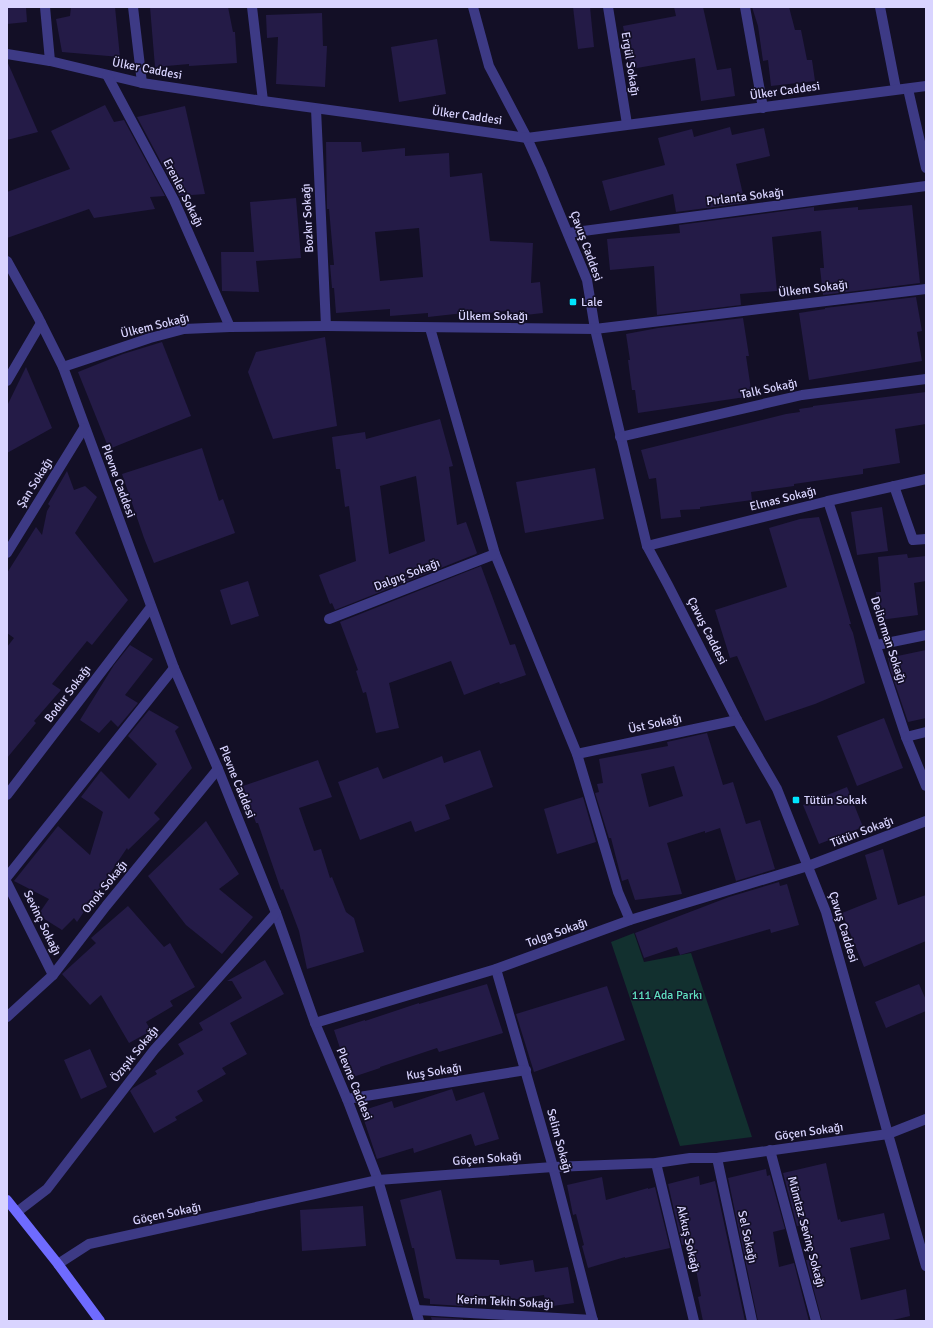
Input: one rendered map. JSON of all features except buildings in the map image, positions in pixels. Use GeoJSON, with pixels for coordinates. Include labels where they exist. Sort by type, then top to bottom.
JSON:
{"type":"FeatureCollection","features":[{"type":"Feature","properties":{"kind":"main road"},"geometry":{"type":"LineString","coordinates":[[7,1200],[58,1264],[100,1321]]}},
{"type":"Feature","properties":{"kind":"street"},"geometry":{"type":"LineString","coordinates":[[45,7],[50,61]]}},
{"type":"Feature","properties":{"kind":"street"},"geometry":{"type":"LineString","coordinates":[[133,7],[142,83]]}},
{"type":"Feature","properties":{"kind":"street"},"geometry":{"type":"LineString","coordinates":[[252,7],[263,101]]}},
{"type":"Feature","properties":{"kind":"street","name":"Çavuş Caddesi"},"geometry":{"type":"LineString","coordinates":[[473,7],[489,66],[527,138],[587,280],[595,330],[647,546],[738,720],[777,789],[826,912],[926,1266]]}},
{"type":"Feature","properties":{"kind":"street","name":"Ergül Sokağı"},"geometry":{"type":"LineString","coordinates":[[608,7],[627,124]]}},
{"type":"Feature","properties":{"kind":"street"},"geometry":{"type":"LineString","coordinates":[[745,7],[763,108]]}},
{"type":"Feature","properties":{"kind":"street"},"geometry":{"type":"LineString","coordinates":[[880,7],[896,89]]}},
{"type":"Feature","properties":{"kind":"street","name":"Ülker Caddesi"},"geometry":{"type":"LineString","coordinates":[[7,54],[50,61],[142,83],[527,138],[926,86]]}},
{"type":"Feature","properties":{"kind":"street","name":"Erenler Sokağı"},"geometry":{"type":"LineString","coordinates":[[107,75],[174,200],[230,326]]}},
{"type":"Feature","properties":{"kind":"street"},"geometry":{"type":"LineString","coordinates":[[908,89],[926,168]]}},
{"type":"Feature","properties":{"kind":"street","name":"Bozkır Sokağı"},"geometry":{"type":"LineString","coordinates":[[316,109],[326,326]]}},
{"type":"Feature","properties":{"kind":"street","name":"Pırlanta Sokağı"},"geometry":{"type":"LineString","coordinates":[[568,233],[926,186]]}},
{"type":"Feature","properties":{"kind":"street","name":"Plevne Caddesi"},"geometry":{"type":"LineString","coordinates":[[7,261],[63,367],[84,428],[174,668],[218,769],[276,913],[315,1023],[347,1099],[378,1180],[419,1321]]}},
{"type":"Feature","properties":{"kind":"street","name":"Ülkem Sokağı"},"geometry":{"type":"LineString","coordinates":[[63,367],[150,338],[184,329],[230,326],[326,326],[595,330],[926,289]]}},
{"type":"Feature","properties":{"kind":"street"},"geometry":{"type":"LineString","coordinates":[[7,381],[41,323]]}},
{"type":"Feature","properties":{"kind":"street"},"geometry":{"type":"LineString","coordinates":[[430,328],[495,554],[577,754],[618,892],[630,920]]}},
{"type":"Feature","properties":{"kind":"street","name":"Talk Sokağı"},"geometry":{"type":"LineString","coordinates":[[620,437],[802,395],[926,379]]}},
{"type":"Feature","properties":{"kind":"street","name":"Şan Sokağı"},"geometry":{"type":"LineString","coordinates":[[7,553],[84,428]]}},
{"type":"Feature","properties":{"kind":"street","name":"Elmas Sokağı"},"geometry":{"type":"LineString","coordinates":[[647,546],[828,501],[926,479]]}},
{"type":"Feature","properties":{"kind":"street"},"geometry":{"type":"LineString","coordinates":[[894,486],[913,540],[926,539]]}},
{"type":"Feature","properties":{"kind":"street","name":"Deliorman Sokağı"},"geometry":{"type":"LineString","coordinates":[[828,501],[906,737],[926,786]]}},
{"type":"Feature","properties":{"kind":"street","name":"Dalgıç Sokağı"},"geometry":{"type":"LineString","coordinates":[[329,619],[495,554]]}},
{"type":"Feature","properties":{"kind":"street","name":"Bodur Sokağı"},"geometry":{"type":"LineString","coordinates":[[7,796],[151,607]]}},
{"type":"Feature","properties":{"kind":"street"},"geometry":{"type":"LineString","coordinates":[[876,645],[926,635]]}},
{"type":"Feature","properties":{"kind":"street"},"geometry":{"type":"LineString","coordinates":[[7,877],[174,668]]}},
{"type":"Feature","properties":{"kind":"street","name":"Üst Sokağı"},"geometry":{"type":"LineString","coordinates":[[577,754],[738,720]]}},
{"type":"Feature","properties":{"kind":"street"},"geometry":{"type":"LineString","coordinates":[[906,737],[926,732]]}},
{"type":"Feature","properties":{"kind":"street","name":"Onok Sokağı"},"geometry":{"type":"LineString","coordinates":[[7,1017],[53,975],[106,906],[218,769]]}},
{"type":"Feature","properties":{"kind":"street","name":"Tütün Sokağı"},"geometry":{"type":"LineString","coordinates":[[808,866],[926,821]]}},
{"type":"Feature","properties":{"kind":"street","name":"Tolga Sokağı"},"geometry":{"type":"LineString","coordinates":[[315,1023],[496,969],[630,920],[808,866]]}},
{"type":"Feature","properties":{"kind":"street","name":"Sevinç Sokağı"},"geometry":{"type":"LineString","coordinates":[[7,883],[53,975]]}},
{"type":"Feature","properties":{"kind":"street","name":"Özışık Sokağı"},"geometry":{"type":"LineString","coordinates":[[17,1212],[47,1189],[154,1050],[276,913]]}},
{"type":"Feature","properties":{"kind":"street","name":"Selim Sokağı"},"geometry":{"type":"LineString","coordinates":[[496,969],[526,1070],[593,1320]]}},
{"type":"Feature","properties":{"kind":"street","name":"Kuş Sokağı"},"geometry":{"type":"LineString","coordinates":[[347,1099],[526,1070]]}},
{"type":"Feature","properties":{"kind":"street","name":"Göçen Sokağı"},"geometry":{"type":"LineString","coordinates":[[58,1264],[89,1244],[378,1180],[552,1167],[656,1163],[690,1158],[717,1158],[888,1134],[926,1119]]}},
{"type":"Feature","properties":{"kind":"street","name":"Mümtaz Sevinç Sokağı"},"geometry":{"type":"LineString","coordinates":[[770,1150],[816,1321]]}},
{"type":"Feature","properties":{"kind":"street","name":"Sel Sokağı"},"geometry":{"type":"LineString","coordinates":[[717,1158],[752,1321]]}},
{"type":"Feature","properties":{"kind":"street","name":"Akkuş Sokağı"},"geometry":{"type":"LineString","coordinates":[[656,1163],[694,1321]]}},
{"type":"Feature","properties":{"kind":"street","name":"Kerim Tekin Sokağı"},"geometry":{"type":"LineString","coordinates":[[417,1310],[593,1320]]}},
{"type":"Feature","properties":{"kind":"green space","name":"111 Ada Parkı"},"geometry":{"type":"Polygon","coordinates":[[[634,933],[644,962],[691,953],[752,1137],[680,1146],[611,942],[634,933]]]}},
{"type":"Feature","properties":{"kind":"place","name":"Lale"},"geometry":{"type":"Point","coordinates":[573,302]}},
{"type":"Feature","properties":{"kind":"place","name":"Tütün Sokak"},"geometry":{"type":"Point","coordinates":[796,800]}}]}
